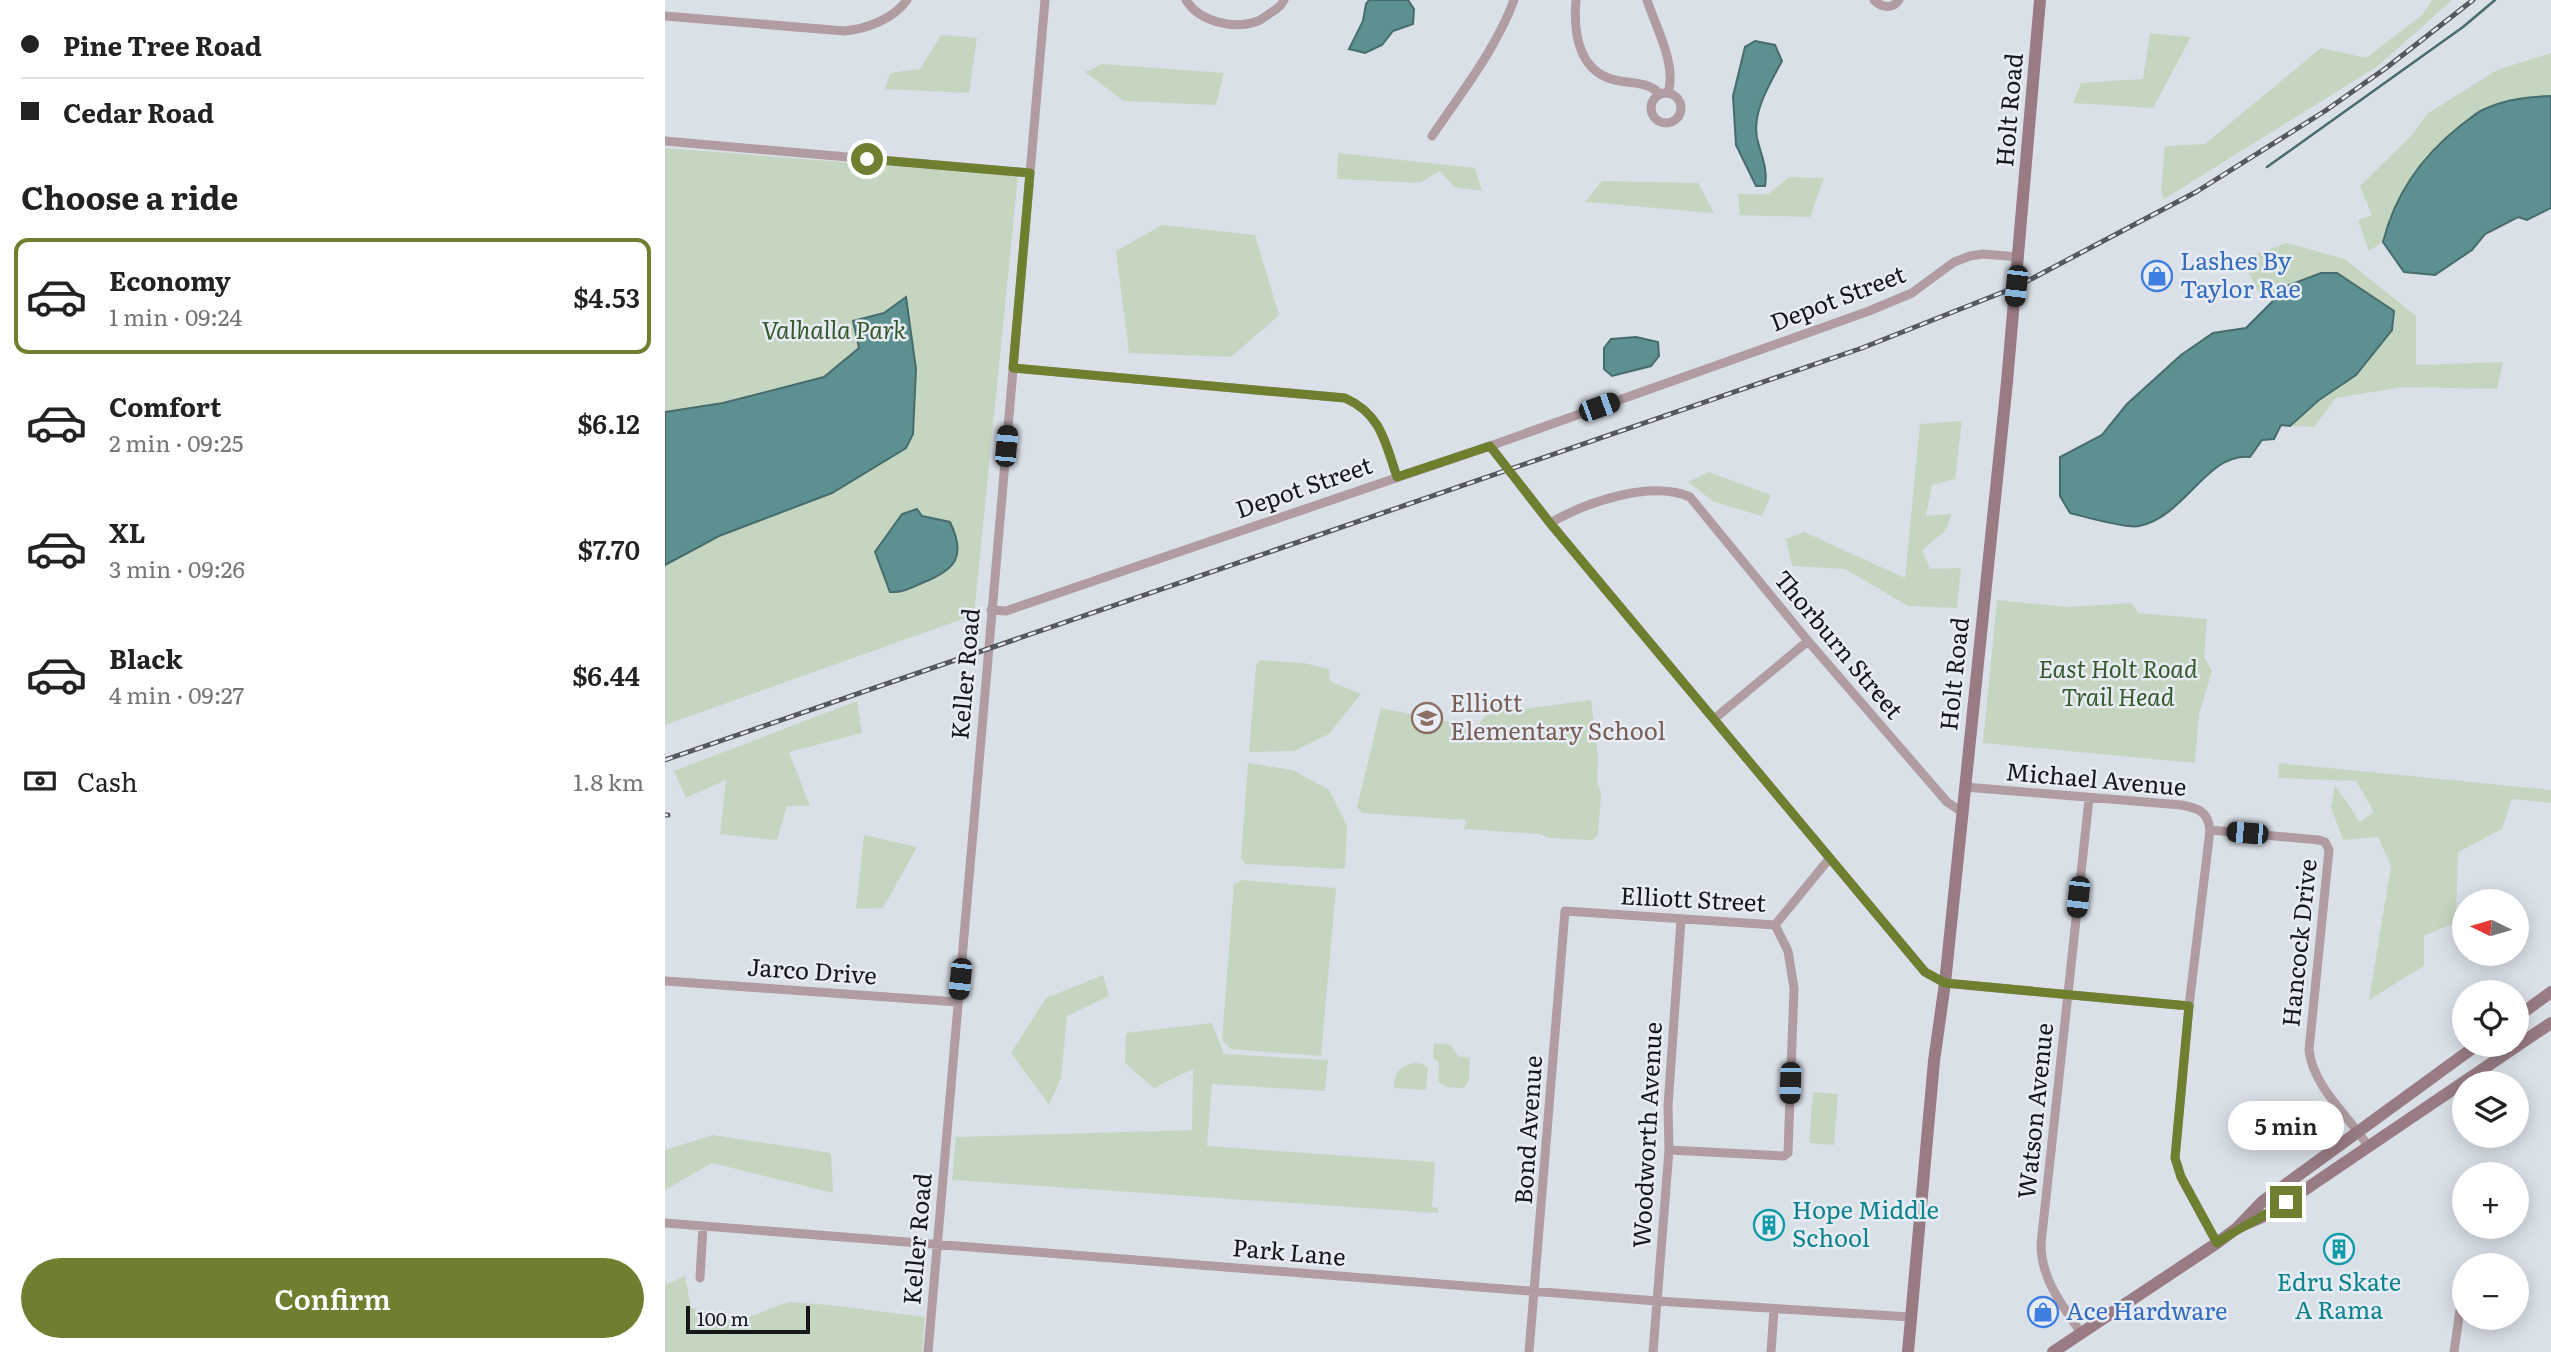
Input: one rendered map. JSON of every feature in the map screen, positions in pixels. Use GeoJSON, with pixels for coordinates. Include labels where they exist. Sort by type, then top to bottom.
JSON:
{"type":"FeatureCollection","features":[{"type":"Feature","properties":{"kind":"main road","name":"Holt Road"},"geometry":{"type":"LineString","coordinates":[[1908,1352],[1934,1061],[1945,983],[2019,257],[2040,0]]}},
{"type":"Feature","properties":{"kind":"main road"},"geometry":{"type":"LineString","coordinates":[[2529,1008],[2551,992]]}},
{"type":"Feature","properties":{"kind":"main road"},"geometry":{"type":"LineString","coordinates":[[2237,1228],[2269,1214],[2551,1023]]}},
{"type":"Feature","properties":{"kind":"main road"},"geometry":{"type":"LineString","coordinates":[[2053,1352],[2217,1243],[2237,1228],[2263,1200],[2459,1057]]}},
{"type":"Feature","properties":{"kind":"main road"},"geometry":{"type":"LineString","coordinates":[[2438,1099],[2432,1090],[2433,1083],[2456,1059]]}},
{"type":"Feature","properties":{"kind":"street"},"geometry":{"type":"LineString","coordinates":[[665,16],[844,31],[861,29],[885,18],[907,0]]}},
{"type":"Feature","properties":{"kind":"street","name":"Keller Road"},"geometry":{"type":"LineString","coordinates":[[928,1352],[1045,0]]}},
{"type":"Feature","properties":{"kind":"street"},"geometry":{"type":"LineString","coordinates":[[1186,0],[1206,17],[1229,25],[1258,21],[1282,5],[1284,0]]}},
{"type":"Feature","properties":{"kind":"street"},"geometry":{"type":"LineString","coordinates":[[1432,136],[1495,39],[1514,0]]}},
{"type":"Feature","properties":{"kind":"street"},"geometry":{"type":"LineString","coordinates":[[1576,0],[1575,32],[1580,50],[1586,59],[1603,76],[1617,81],[1650,85],[1664,93],[1671,77],[1668,55],[1647,0]]}},
{"type":"Feature","properties":{"kind":"street"},"geometry":{"type":"LineString","coordinates":[[1874,0],[1883,6],[1892,6],[1899,0]]}},
{"type":"Feature","properties":{"kind":"street"},"geometry":{"type":"LineString","coordinates":[[665,141],[1030,173]]}},
{"type":"Feature","properties":{"kind":"street","name":"Depot Street"},"geometry":{"type":"LineString","coordinates":[[991,610],[1006,611],[1490,446],[1894,301],[1923,287],[1954,262],[1970,256],[1983,254],[2019,257]]}},
{"type":"Feature","properties":{"kind":"street"},"geometry":{"type":"LineString","coordinates":[[1013,368],[1345,398],[1360,404],[1373,416],[1397,477]]}},
{"type":"Feature","properties":{"kind":"street"},"geometry":{"type":"LineString","coordinates":[[1490,446],[1550,523],[1925,972],[1945,983],[2189,1006]]}},
{"type":"Feature","properties":{"kind":"street","name":"Thorburn Street"},"geometry":{"type":"LineString","coordinates":[[1550,523],[1589,505],[1641,492],[1659,489],[1690,497],[1808,641],[1947,802],[1962,811]]}},
{"type":"Feature","properties":{"kind":"street"},"geometry":{"type":"LineString","coordinates":[[1714,719],[1808,641]]}},
{"type":"Feature","properties":{"kind":"street","name":"Michael Avenue"},"geometry":{"type":"LineString","coordinates":[[1965,787],[2181,805],[2198,808],[2207,816],[2210,830]]}},
{"type":"Feature","properties":{"kind":"street","name":"Watson Avenue"},"geometry":{"type":"LineString","coordinates":[[2081,1333],[2051,1288],[2041,1256],[2089,799]]}},
{"type":"Feature","properties":{"kind":"street"},"geometry":{"type":"LineString","coordinates":[[2210,830],[2189,1006],[2176,1167],[2217,1243]]}},
{"type":"Feature","properties":{"kind":"street","name":"Hancock Drive"},"geometry":{"type":"LineString","coordinates":[[2210,830],[2325,842],[2329,850],[2309,1050],[2316,1076],[2368,1146]]}},
{"type":"Feature","properties":{"kind":"street","name":"Elliott Street"},"geometry":{"type":"LineString","coordinates":[[1565,911],[1775,925],[1829,859]]}},
{"type":"Feature","properties":{"kind":"street","name":"Bond Avenue"},"geometry":{"type":"LineString","coordinates":[[1529,1352],[1565,911]]}},
{"type":"Feature","properties":{"kind":"street","name":"Woodworth Avenue"},"geometry":{"type":"LineString","coordinates":[[1653,1352],[1669,1150],[1668,1106],[1681,919]]}},
{"type":"Feature","properties":{"kind":"street"},"geometry":{"type":"LineString","coordinates":[[1669,1150],[1784,1156],[1788,1153],[1794,988],[1788,951],[1775,925]]}},
{"type":"Feature","properties":{"kind":"street","name":"Jarco Drive"},"geometry":{"type":"LineString","coordinates":[[665,981],[957,1002]]}},
{"type":"Feature","properties":{"kind":"street","name":"Park Lane"},"geometry":{"type":"LineString","coordinates":[[665,1223],[1657,1301],[1910,1317]]}},
{"type":"Feature","properties":{"kind":"street"},"geometry":{"type":"LineString","coordinates":[[700,1278],[703,1226]]}},
{"type":"Feature","properties":{"kind":"street"},"geometry":{"type":"LineString","coordinates":[[1770,1352],[1774,1309]]}},
{"type":"Feature","properties":{"kind":"street"},"geometry":{"type":"LineString","coordinates":[[2454,1352],[2457,1330]]}},
{"type":"Feature","properties":{"kind":"green space"},"geometry":{"type":"Polygon","coordinates":[[[2432,0],[2452,0],[2378,66],[2164,199],[2161,189],[2165,146],[2205,144],[2321,48],[2366,58],[2422,15],[2432,0]]]}},
{"type":"Feature","properties":{"kind":"green space"},"geometry":{"type":"Polygon","coordinates":[[[2150,33],[2191,37],[2153,108],[2073,103],[2081,83],[2143,79],[2150,33]]]}},
{"type":"Feature","properties":{"kind":"green space"},"geometry":{"type":"Polygon","coordinates":[[[941,35],[977,38],[969,93],[885,89],[890,73],[920,69],[941,35]]]}},
{"type":"Feature","properties":{"kind":"green space"},"geometry":{"type":"Polygon","coordinates":[[[2551,53],[2551,96],[2515,98],[2390,217],[2383,242],[2369,251],[2358,220],[2372,215],[2360,186],[2412,135],[2427,114],[2497,70],[2551,53]]]}},
{"type":"Feature","properties":{"kind":"green space"},"geometry":{"type":"Polygon","coordinates":[[[1103,64],[1224,73],[1216,105],[1124,101],[1085,72],[1103,64]]]}},
{"type":"Feature","properties":{"kind":"green space","name":"Valhalla Park"},"geometry":{"type":"Polygon","coordinates":[[[665,148],[1018,176],[974,615],[665,725],[665,148]]]}},
{"type":"Feature","properties":{"kind":"green space"},"geometry":{"type":"Polygon","coordinates":[[[1338,153],[1475,168],[1482,191],[1454,187],[1440,171],[1420,183],[1337,179],[1338,153]]]}},
{"type":"Feature","properties":{"kind":"green space"},"geometry":{"type":"Polygon","coordinates":[[[1789,177],[1824,178],[1810,217],[1740,215],[1738,194],[1768,194],[1789,177]]]}},
{"type":"Feature","properties":{"kind":"green space"},"geometry":{"type":"Polygon","coordinates":[[[1602,181],[1698,183],[1714,213],[1585,202],[1602,181]]]}},
{"type":"Feature","properties":{"kind":"green space"},"geometry":{"type":"Polygon","coordinates":[[[1162,225],[1255,235],[1279,315],[1231,357],[1129,353],[1116,251],[1162,225]]]}},
{"type":"Feature","properties":{"kind":"green space"},"geometry":{"type":"Polygon","coordinates":[[[2287,243],[2345,259],[2416,316],[2416,365],[2503,362],[2497,389],[2403,387],[2336,398],[2314,427],[2290,426],[2319,400],[2337,273],[2308,278],[2262,299],[2242,259],[2287,243]]]}},
{"type":"Feature","properties":{"kind":"green space"},"geometry":{"type":"Polygon","coordinates":[[[1962,421],[1955,479],[1932,485],[1926,516],[1952,514],[1945,531],[1922,550],[1930,569],[1961,568],[1957,608],[1908,606],[1845,569],[1792,566],[1786,539],[1804,532],[1905,578],[1920,424],[1962,421]]]}},
{"type":"Feature","properties":{"kind":"green space"},"geometry":{"type":"Polygon","coordinates":[[[1709,472],[1771,495],[1762,516],[1714,502],[1688,482],[1709,472]]]}},
{"type":"Feature","properties":{"kind":"green space","name":"East Holt Road Trail Head"},"geometry":{"type":"Polygon","coordinates":[[[1997,600],[2068,607],[2132,603],[2138,613],[2207,619],[2204,657],[2212,671],[2199,714],[2195,763],[1983,743],[1997,600]]]}},
{"type":"Feature","properties":{"kind":"green space"},"geometry":{"type":"Polygon","coordinates":[[[1260,660],[1304,663],[1329,669],[1330,681],[1361,694],[1329,734],[1294,751],[1249,752],[1256,666],[1260,660]]]}},
{"type":"Feature","properties":{"kind":"green space"},"geometry":{"type":"Polygon","coordinates":[[[1591,700],[1598,757],[1597,780],[1601,794],[1598,835],[1592,840],[1464,829],[1466,820],[1362,813],[1357,807],[1381,708],[1476,727],[1487,714],[1591,700]]]}},
{"type":"Feature","properties":{"kind":"green space"},"geometry":{"type":"Polygon","coordinates":[[[857,701],[862,733],[789,752],[810,806],[787,806],[777,840],[720,834],[726,780],[686,798],[674,771],[857,701]]]}},
{"type":"Feature","properties":{"kind":"green space"},"geometry":{"type":"Polygon","coordinates":[[[1248,763],[1293,770],[1329,790],[1347,825],[1345,869],[1246,864],[1241,858],[1248,763]]]}},
{"type":"Feature","properties":{"kind":"green space"},"geometry":{"type":"Polygon","coordinates":[[[2279,763],[2551,790],[2551,803],[2512,799],[2502,829],[2458,852],[2457,889],[2452,889],[2452,924],[2424,936],[2424,966],[2369,1000],[2391,866],[2378,837],[2343,840],[2331,807],[2335,785],[2360,822],[2374,812],[2356,781],[2278,778],[2279,763]]]}},
{"type":"Feature","properties":{"kind":"green space"},"geometry":{"type":"Polygon","coordinates":[[[864,835],[917,847],[883,908],[856,909],[864,835]]]}},
{"type":"Feature","properties":{"kind":"green space"},"geometry":{"type":"Polygon","coordinates":[[[1242,880],[1336,888],[1321,1056],[1231,1049],[1222,1040],[1234,884],[1242,880]]]}},
{"type":"Feature","properties":{"kind":"green space"},"geometry":{"type":"Polygon","coordinates":[[[1103,975],[1109,996],[1067,1016],[1061,1078],[1049,1105],[1011,1053],[1046,998],[1103,975]]]}},
{"type":"Feature","properties":{"kind":"green space"},"geometry":{"type":"Polygon","coordinates":[[[1212,1023],[1224,1054],[1328,1060],[1325,1091],[1212,1084],[1207,1146],[1435,1162],[1432,1207],[1438,1208],[1438,1213],[952,1180],[956,1137],[1192,1130],[1193,1069],[1154,1088],[1125,1063],[1126,1033],[1212,1023]]]}},
{"type":"Feature","properties":{"kind":"green space"},"geometry":{"type":"Polygon","coordinates":[[[1434,1043],[1451,1045],[1458,1056],[1470,1058],[1469,1081],[1464,1088],[1447,1087],[1438,1082],[1439,1063],[1433,1058],[1434,1043]]]}},
{"type":"Feature","properties":{"kind":"green space"},"geometry":{"type":"Polygon","coordinates":[[[1415,1063],[1428,1068],[1426,1090],[1394,1088],[1399,1071],[1415,1063]]]}},
{"type":"Feature","properties":{"kind":"green space"},"geometry":{"type":"Polygon","coordinates":[[[1813,1092],[1838,1094],[1834,1145],[1809,1143],[1813,1092]]]}},
{"type":"Feature","properties":{"kind":"green space"},"geometry":{"type":"Polygon","coordinates":[[[713,1135],[831,1153],[833,1193],[712,1163],[665,1190],[665,1150],[713,1135]]]}},
{"type":"Feature","properties":{"kind":"green space"},"geometry":{"type":"Polygon","coordinates":[[[685,1276],[691,1308],[739,1321],[788,1302],[925,1317],[922,1352],[665,1352],[665,1285],[685,1276]]]}},
{"type":"Feature","properties":{"kind":"shaded area"},"geometry":{"type":"Polygon","coordinates":[[[1369,0],[1408,0],[1414,9],[1413,24],[1393,31],[1382,45],[1365,53],[1349,49],[1363,21],[1369,0]]]}},
{"type":"Feature","properties":{"kind":"shaded area"},"geometry":{"type":"Polygon","coordinates":[[[1755,41],[1775,45],[1782,61],[1763,98],[1757,118],[1757,138],[1765,167],[1765,186],[1756,186],[1736,145],[1733,96],[1745,47],[1755,41]]]}},
{"type":"Feature","properties":{"kind":"shaded area"},"geometry":{"type":"Polygon","coordinates":[[[2551,96],[2551,208],[2527,220],[2518,217],[2485,234],[2472,250],[2435,275],[2404,272],[2383,242],[2395,208],[2422,163],[2446,138],[2483,109],[2510,101],[2551,96]]]}},
{"type":"Feature","properties":{"kind":"shaded area"},"geometry":{"type":"Polygon","coordinates":[[[2321,273],[2337,273],[2394,311],[2392,330],[2356,375],[2319,400],[2290,426],[2281,425],[2274,439],[2262,440],[2250,457],[2235,458],[2221,464],[2170,511],[2155,520],[2139,526],[2125,526],[2070,513],[2060,496],[2060,457],[2102,435],[2127,404],[2181,355],[2213,333],[2246,328],[2289,285],[2321,273]]]}},
{"type":"Feature","properties":{"kind":"shaded area"},"geometry":{"type":"Polygon","coordinates":[[[906,297],[916,369],[913,434],[906,448],[832,493],[719,536],[665,565],[665,412],[723,403],[824,377],[859,348],[853,321],[884,313],[906,297]]]}},
{"type":"Feature","properties":{"kind":"shaded area"},"geometry":{"type":"Polygon","coordinates":[[[1636,337],[1658,342],[1659,356],[1651,366],[1612,376],[1604,369],[1604,348],[1611,339],[1636,337]]]}},
{"type":"Feature","properties":{"kind":"shaded area"},"geometry":{"type":"Polygon","coordinates":[[[917,509],[922,516],[950,522],[957,544],[955,561],[943,573],[933,578],[906,590],[890,592],[875,552],[902,514],[917,509]]]}},
{"type":"Feature","properties":{"kind":"waterway"},"geometry":{"type":"LineString","coordinates":[[2267,167],[2463,27],[2495,0]]}},
{"type":"Feature","properties":{"kind":"railway"},"geometry":{"type":"LineString","coordinates":[[665,760],[1862,348],[2016,287],[2196,192],[2325,111],[2386,68],[2473,0]]}},
{"type":"Feature","properties":{"kind":"place","name":"Lashes By Taylor Rae"},"geometry":{"type":"Point","coordinates":[2157,276]}},
{"type":"Feature","properties":{"kind":"place","name":"Elliott Elementary School"},"geometry":{"type":"Point","coordinates":[1427,718]}},
{"type":"Feature","properties":{"kind":"place","name":"Hope Middle School"},"geometry":{"type":"Point","coordinates":[1769,1225]}},
{"type":"Feature","properties":{"kind":"place","name":"Edru Skate A Rama"},"geometry":{"type":"Point","coordinates":[2339,1249]}},
{"type":"Feature","properties":{"kind":"place","name":"Ace Hardware"},"geometry":{"type":"Point","coordinates":[2043,1312]}},
{"type":"Feature","properties":{"kind":"route"},"geometry":{"type":"LineString","coordinates":[[867,159],[1030,173],[1013,368],[1345,398],[1360,404],[1373,416],[1397,477],[1490,446],[1550,523],[1925,972],[1945,983],[2189,1006],[2176,1167],[2217,1243],[2237,1228],[2269,1214],[2286,1202]]}}]}
